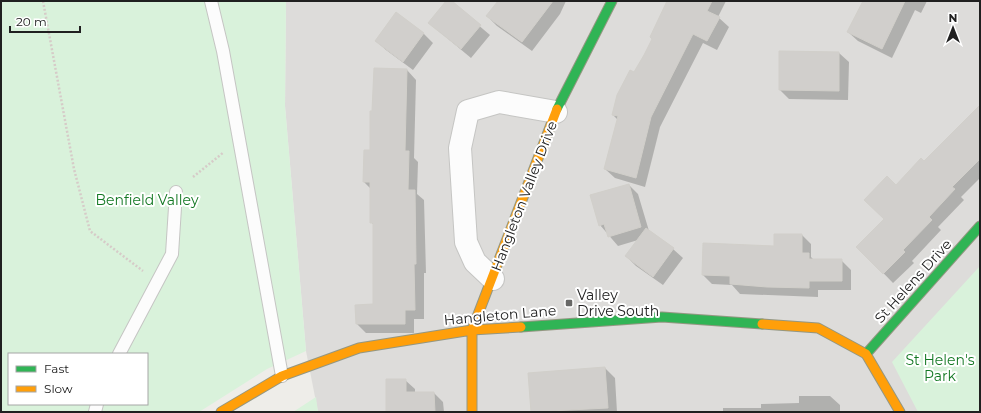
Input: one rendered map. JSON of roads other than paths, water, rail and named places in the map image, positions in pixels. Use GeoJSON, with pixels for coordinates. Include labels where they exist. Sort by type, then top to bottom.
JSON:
{"type":"FeatureCollection","features":[{"type":"Feature","properties":{"kind":"street","name":"Hangleton Valley Drive"},"geometry":{"type":"LineString","coordinates":[[472,412],[472,330],[493,279],[523,195],[556,112],[612,1]]}},
{"type":"Feature","properties":{"kind":"street","name":"Hangleton Valley Drive"},"geometry":{"type":"LineString","coordinates":[[493,279],[475,262],[466,242],[460,148],[468,111],[499,102],[556,112]]}},
{"type":"Feature","properties":{"kind":"street","name":"St Helens Drive"},"geometry":{"type":"LineString","coordinates":[[866,354],[980,226]]}},
{"type":"Feature","properties":{"kind":"street","name":"Hangleton Lane"},"geometry":{"type":"LineString","coordinates":[[221,412],[282,376],[359,348],[472,330],[662,317],[818,328],[866,354]]}},
{"type":"Feature","properties":{"kind":"street"},"geometry":{"type":"LineString","coordinates":[[866,354],[900,412]]}},
{"type":"Feature","properties":{"kind":"lane"},"geometry":{"type":"LineString","coordinates":[[211,1],[223,51],[282,376]]}},
{"type":"Feature","properties":{"kind":"lane"},"geometry":{"type":"LineString","coordinates":[[120,353],[172,254],[176,192]]}},
{"type":"Feature","properties":{"kind":"place","name":"Valley Drive South"},"geometry":{"type":"Point","coordinates":[569,303]}},
{"type":"Feature","properties":{"kind":"park label","name":"Benfield Valley"},"geometry":{"type":"Point","coordinates":[147,200]}},
{"type":"Feature","properties":{"kind":"park label","name":"St Helen's Park"},"geometry":{"type":"Point","coordinates":[940,368]}}]}
